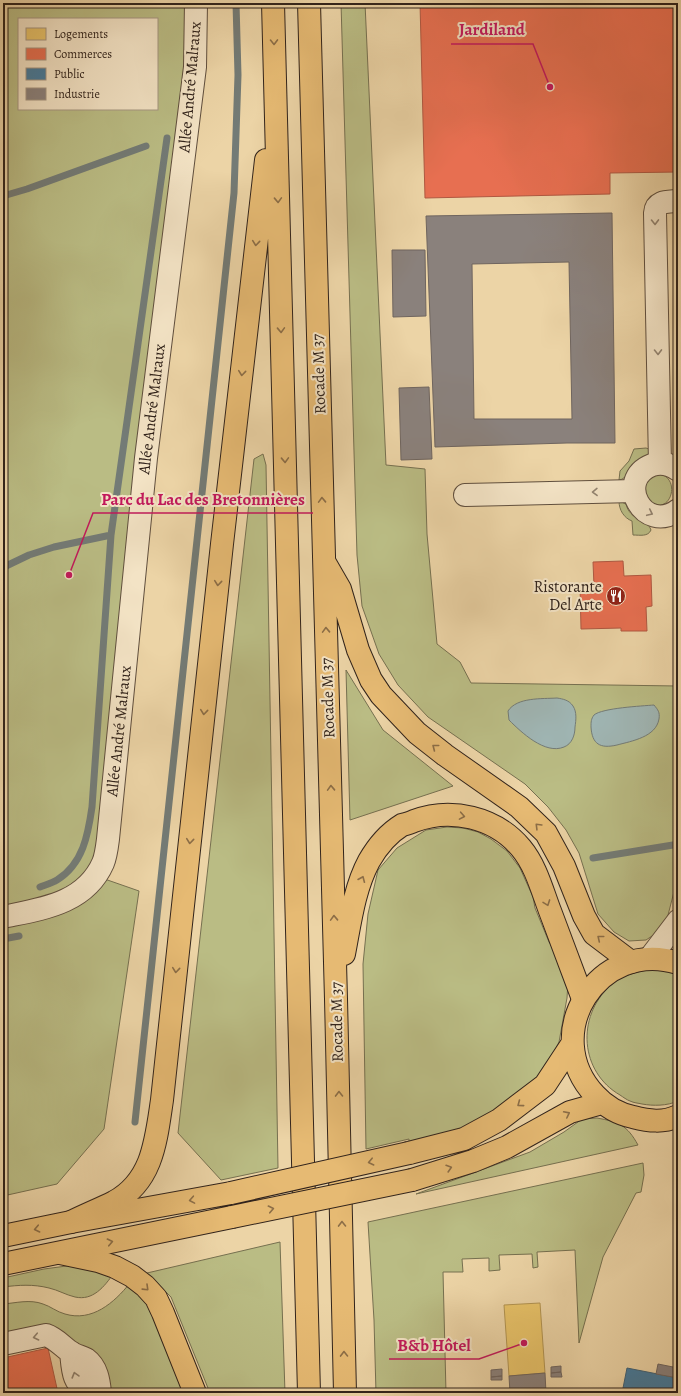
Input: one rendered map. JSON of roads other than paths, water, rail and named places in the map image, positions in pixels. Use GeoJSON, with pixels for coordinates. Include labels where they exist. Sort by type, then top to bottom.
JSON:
{"type":"FeatureCollection","features":[{"type":"Feature","properties":{"kind":"main road"},"geometry":{"type":"LineString","coordinates":[[273,3],[309,1393]]}},
{"type":"Feature","properties":{"kind":"main road","name":"Rocade M 37"},"geometry":{"type":"LineString","coordinates":[[309,3],[336,999],[345,1393]]}},
{"type":"Feature","properties":{"kind":"main road"},"geometry":{"type":"LineString","coordinates":[[71,1222],[115,1202],[130,1190],[141,1176],[151,1159],[156,1137],[163,1092],[222,544],[275,79]]}},
{"type":"Feature","properties":{"kind":"main road"},"geometry":{"type":"LineString","coordinates":[[324,561],[340,589],[358,650],[371,680],[381,695],[417,733],[445,755],[519,806],[546,833],[564,866],[584,916],[594,934],[640,960]]}},
{"type":"Feature","properties":{"kind":"main road"},"geometry":{"type":"LineString","coordinates":[[336,999],[351,919],[359,886],[369,861],[385,839],[402,825],[426,817],[452,814],[477,819],[500,828],[521,848],[535,869],[583,1000]]}},
{"type":"Feature","properties":{"kind":"main road"},"geometry":{"type":"LineString","coordinates":[[678,963],[668,960],[640,960],[612,970],[595,983],[583,1000],[574,1021],[572,1044],[576,1066],[587,1086],[602,1103],[624,1116],[649,1121],[661,1121],[678,1116]]}},
{"type":"Feature","properties":{"kind":"main road"},"geometry":{"type":"LineString","coordinates":[[3,1236],[231,1193],[409,1153],[464,1139],[499,1120],[545,1085],[572,1044]]}},
{"type":"Feature","properties":{"kind":"main road"},"geometry":{"type":"LineString","coordinates":[[3,1264],[412,1180],[473,1161],[507,1147],[570,1112],[602,1103]]}},
{"type":"Feature","properties":{"kind":"main road"},"geometry":{"type":"LineString","coordinates":[[60,1253],[98,1260],[132,1276],[145,1286],[156,1298],[195,1393]]}},
{"type":"Feature","properties":{"kind":"street","name":"Allée André Malraux"},"geometry":{"type":"LineString","coordinates":[[3,917],[55,905],[84,889],[96,876],[103,862],[108,839],[146,458],[195,67],[196,3]]}},
{"type":"Feature","properties":{"kind":"street"},"geometry":{"type":"LineString","coordinates":[[678,201],[664,202],[657,206],[655,213],[669,467],[649,466],[640,473],[635,483],[634,491],[638,504],[643,510],[652,515],[666,516],[678,510]]}},
{"type":"Feature","properties":{"kind":"street"},"geometry":{"type":"LineString","coordinates":[[465,495],[634,491]]}},
{"type":"Feature","properties":{"kind":"street"},"geometry":{"type":"LineString","coordinates":[[640,960],[678,920]]}},
{"type":"Feature","properties":{"kind":"street"},"geometry":{"type":"LineString","coordinates":[[3,1344],[46,1335],[52,1337],[71,1352],[87,1360],[94,1368],[99,1381],[100,1393]]}},
{"type":"Feature","properties":{"kind":"street"},"geometry":{"type":"LineString","coordinates":[[71,1352],[73,1373],[76,1382],[90,1393]]}},
{"type":"Feature","properties":{"kind":"water"},"geometry":{"type":"Polygon","coordinates":[[[557,698],[570,702],[576,713],[574,736],[567,746],[557,749],[541,745],[527,736],[509,720],[508,711],[517,703],[537,699],[557,698]]]}},
{"type":"Feature","properties":{"kind":"water"},"geometry":{"type":"Polygon","coordinates":[[[654,705],[658,711],[659,719],[657,725],[648,734],[636,740],[611,746],[602,746],[593,738],[591,721],[594,715],[613,709],[654,705]]]}},
{"type":"Feature","properties":{"kind":"waterway"},"geometry":{"type":"LineString","coordinates":[[135,1122],[234,193],[238,75],[236,3]]}},
{"type":"Feature","properties":{"kind":"waterway"},"geometry":{"type":"LineString","coordinates":[[6,566],[29,555],[54,547],[111,535],[167,138]]}},
{"type":"Feature","properties":{"kind":"waterway"},"geometry":{"type":"LineString","coordinates":[[3,196],[27,189],[146,146]]}},
{"type":"Feature","properties":{"kind":"waterway"},"geometry":{"type":"LineString","coordinates":[[40,887],[57,880],[73,866],[83,848],[86,838],[92,807],[111,535]]}},
{"type":"Feature","properties":{"kind":"waterway"},"geometry":{"type":"LineString","coordinates":[[593,858],[673,845]]}},
{"type":"Feature","properties":{"kind":"waterway"},"geometry":{"type":"LineString","coordinates":[[3,939],[19,936]]}},
{"type":"Feature","properties":{"kind":"place","name":"Jardiland"},"geometry":{"type":"Point","coordinates":[550,87]}},
{"type":"Feature","properties":{"kind":"place","name":"Parc du Lac des Bretonnières"},"geometry":{"type":"Point","coordinates":[69,575]}},
{"type":"Feature","properties":{"kind":"place","name":"Ristorante Del Arte"},"geometry":{"type":"Point","coordinates":[616,596]}},
{"type":"Feature","properties":{"kind":"place","name":"B&b Hôtel"},"geometry":{"type":"Point","coordinates":[524,1343]}}]}
